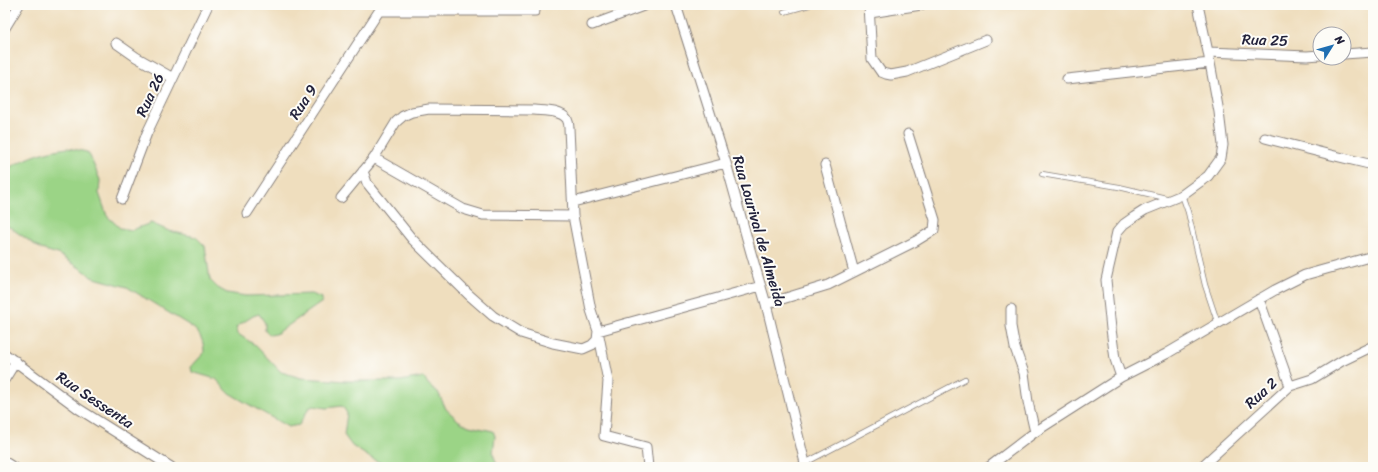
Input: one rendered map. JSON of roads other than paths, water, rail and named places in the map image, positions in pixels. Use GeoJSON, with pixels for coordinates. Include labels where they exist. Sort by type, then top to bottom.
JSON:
{"type":"FeatureCollection","features":[{"type":"Feature","properties":{"kind":"street"},"geometry":{"type":"LineString","coordinates":[[5,28],[19,5]]}},
{"type":"Feature","properties":{"kind":"street","name":"Rua 26"},"geometry":{"type":"LineString","coordinates":[[122,199],[147,133],[208,5]]}},
{"type":"Feature","properties":{"kind":"street"},"geometry":{"type":"LineString","coordinates":[[592,25],[646,5]]}},
{"type":"Feature","properties":{"kind":"street","name":"Rua Lourival de Almeida"},"geometry":{"type":"LineString","coordinates":[[676,5],[726,163],[761,286],[805,465]]}},
{"type":"Feature","properties":{"kind":"street"},"geometry":{"type":"LineString","coordinates":[[921,5],[870,9],[872,59],[881,72],[891,75],[907,72],[986,40]]}},
{"type":"Feature","properties":{"kind":"street"},"geometry":{"type":"LineString","coordinates":[[1120,377],[1115,359],[1106,280],[1117,232],[1124,224],[1134,217],[1182,194],[1208,176],[1221,158],[1223,145],[1219,112],[1198,5]]}},
{"type":"Feature","properties":{"kind":"street"},"geometry":{"type":"LineString","coordinates":[[381,8],[535,11]]}},
{"type":"Feature","properties":{"kind":"street","name":"Rua 9"},"geometry":{"type":"LineString","coordinates":[[246,214],[381,8]]}},
{"type":"Feature","properties":{"kind":"street"},"geometry":{"type":"LineString","coordinates":[[116,43],[136,57],[173,78]]}},
{"type":"Feature","properties":{"kind":"street","name":"Rua 25"},"geometry":{"type":"LineString","coordinates":[[1208,52],[1312,56]]}},
{"type":"Feature","properties":{"kind":"street"},"geometry":{"type":"LineString","coordinates":[[1352,53],[1373,52]]}},
{"type":"Feature","properties":{"kind":"street"},"geometry":{"type":"LineString","coordinates":[[1067,79],[1210,63]]}},
{"type":"Feature","properties":{"kind":"street"},"geometry":{"type":"LineString","coordinates":[[341,198],[374,158],[396,122],[403,116],[412,112],[429,109],[551,111],[560,114],[568,120],[573,216],[591,310],[598,331],[608,381],[604,436],[646,447],[648,467]]}},
{"type":"Feature","properties":{"kind":"street"},"geometry":{"type":"LineString","coordinates":[[766,304],[828,285],[916,241],[934,230],[935,220],[908,134]]}},
{"type":"Feature","properties":{"kind":"street"},"geometry":{"type":"LineString","coordinates":[[1264,138],[1373,165]]}},
{"type":"Feature","properties":{"kind":"street"},"geometry":{"type":"LineString","coordinates":[[374,158],[463,209],[483,215],[573,216]]}},
{"type":"Feature","properties":{"kind":"street"},"geometry":{"type":"LineString","coordinates":[[573,202],[726,163]]}},
{"type":"Feature","properties":{"kind":"street"},"geometry":{"type":"LineString","coordinates":[[825,165],[854,272]]}},
{"type":"Feature","properties":{"kind":"street"},"geometry":{"type":"LineString","coordinates":[[363,171],[367,183],[412,239],[468,294],[493,316],[521,332],[553,343],[576,348],[584,349],[592,345],[597,340],[598,331]]}},
{"type":"Feature","properties":{"kind":"street"},"geometry":{"type":"LineString","coordinates":[[989,467],[1035,432],[1120,377],[1166,354],[1275,290],[1305,275],[1373,256]]}},
{"type":"Feature","properties":{"kind":"street"},"geometry":{"type":"LineString","coordinates":[[598,331],[761,286]]}},
{"type":"Feature","properties":{"kind":"street"},"geometry":{"type":"LineString","coordinates":[[1259,299],[1290,386]]}},
{"type":"Feature","properties":{"kind":"street"},"geometry":{"type":"LineString","coordinates":[[1011,309],[1011,326],[1015,348],[1024,373],[1028,402],[1035,432]]}},
{"type":"Feature","properties":{"kind":"street","name":"Rua 2"},"geometry":{"type":"LineString","coordinates":[[1201,467],[1290,386],[1312,378],[1373,346]]}},
{"type":"Feature","properties":{"kind":"street","name":"Rua Sessenta"},"geometry":{"type":"LineString","coordinates":[[5,354],[79,409],[171,467]]}},
{"type":"Feature","properties":{"kind":"street"},"geometry":{"type":"LineString","coordinates":[[5,379],[16,361]]}},
{"type":"Feature","properties":{"kind":"street"},"geometry":{"type":"LineString","coordinates":[[5,462],[13,467]]}},
{"type":"Feature","properties":{"kind":"lane"},"geometry":{"type":"LineString","coordinates":[[784,12],[809,5]]}},
{"type":"Feature","properties":{"kind":"lane"},"geometry":{"type":"LineString","coordinates":[[1042,174],[1119,187],[1171,199]]}},
{"type":"Feature","properties":{"kind":"lane"},"geometry":{"type":"LineString","coordinates":[[1182,194],[1188,212],[1205,285],[1218,324]]}},
{"type":"Feature","properties":{"kind":"lane"},"geometry":{"type":"LineString","coordinates":[[795,467],[805,465],[964,379]]}}]}
